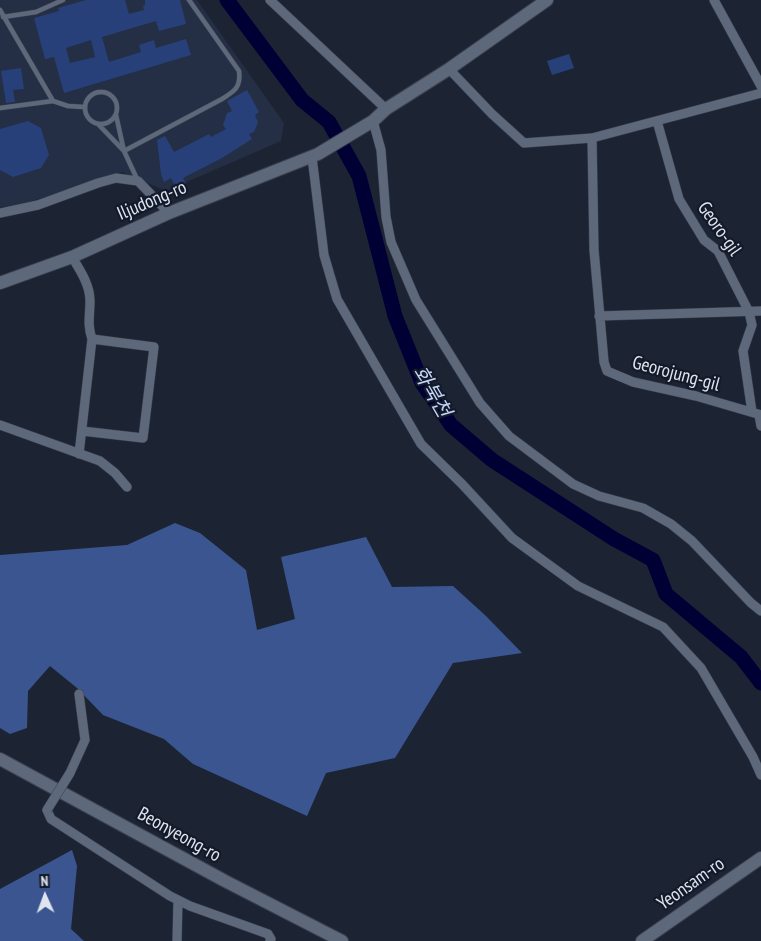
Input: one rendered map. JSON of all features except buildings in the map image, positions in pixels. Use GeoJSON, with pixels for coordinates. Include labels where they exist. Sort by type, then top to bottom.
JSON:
{"type":"FeatureCollection","features":[{"type":"Feature","properties":{"kind":"main road"},"geometry":{"type":"LineString","coordinates":[[373,120],[386,109],[449,69],[547,0]]}},
{"type":"Feature","properties":{"kind":"main road","name":"Iljudong-ro"},"geometry":{"type":"LineString","coordinates":[[0,283],[72,257],[169,213],[315,156],[373,120]]}},
{"type":"Feature","properties":{"kind":"main road","name":"Beonyeong-ro"},"geometry":{"type":"LineString","coordinates":[[0,759],[225,881],[342,941]]}},
{"type":"Feature","properties":{"kind":"main road","name":"Yeonsam-ro"},"geometry":{"type":"LineString","coordinates":[[642,941],[761,858]]}},
{"type":"Feature","properties":{"kind":"street"},"geometry":{"type":"LineString","coordinates":[[270,0],[386,109]]}},
{"type":"Feature","properties":{"kind":"street"},"geometry":{"type":"LineString","coordinates":[[714,0],[761,86]]}},
{"type":"Feature","properties":{"kind":"street"},"geometry":{"type":"LineString","coordinates":[[449,69],[524,144],[592,138],[761,93]]}},
{"type":"Feature","properties":{"kind":"street"},"geometry":{"type":"LineString","coordinates":[[373,120],[381,150],[386,217],[391,242],[416,300],[480,402],[510,436],[573,484],[599,496],[643,508],[671,524],[692,542],[761,611]]}},
{"type":"Feature","properties":{"kind":"street","name":"Georo-gil"},"geometry":{"type":"LineString","coordinates":[[657,121],[679,199],[704,240],[718,251],[749,312],[752,325],[743,351],[761,426]]}},
{"type":"Feature","properties":{"kind":"street","name":"Georojung-gil"},"geometry":{"type":"LineString","coordinates":[[592,138],[594,250],[599,316],[604,362],[607,371],[633,382],[696,396],[758,414]]}},
{"type":"Feature","properties":{"kind":"street"},"geometry":{"type":"LineString","coordinates":[[315,156],[324,255],[337,299],[420,444],[462,484],[512,538],[578,586],[663,626],[701,668],[753,757],[761,775]]}},
{"type":"Feature","properties":{"kind":"street"},"geometry":{"type":"LineString","coordinates":[[0,213],[38,205],[116,178],[138,181],[169,213]]}},
{"type":"Feature","properties":{"kind":"street"},"geometry":{"type":"LineString","coordinates":[[72,257],[85,279],[90,298],[88,327],[92,340],[79,454]]}},
{"type":"Feature","properties":{"kind":"street"},"geometry":{"type":"LineString","coordinates":[[599,316],[761,311]]}},
{"type":"Feature","properties":{"kind":"street"},"geometry":{"type":"LineString","coordinates":[[82,431],[142,438],[154,347],[92,340]]}},
{"type":"Feature","properties":{"kind":"street"},"geometry":{"type":"LineString","coordinates":[[0,425],[100,461],[115,473],[127,487]]}},
{"type":"Feature","properties":{"kind":"street"},"geometry":{"type":"LineString","coordinates":[[79,694],[85,740],[70,773],[47,810],[51,820],[178,900],[268,934],[271,939],[270,941]]}},
{"type":"Feature","properties":{"kind":"street"},"geometry":{"type":"LineString","coordinates":[[177,941],[178,900]]}},
{"type":"Feature","properties":{"kind":"lane"},"geometry":{"type":"LineString","coordinates":[[3,17],[36,12],[63,0]]}},
{"type":"Feature","properties":{"kind":"lane"},"geometry":{"type":"LineString","coordinates":[[124,151],[234,92],[240,81],[239,71],[189,0]]}},
{"type":"Feature","properties":{"kind":"lane"},"geometry":{"type":"LineString","coordinates":[[0,10],[54,101]]}},
{"type":"Feature","properties":{"kind":"lane"},"geometry":{"type":"LineString","coordinates":[[124,151],[98,124],[90,120],[84,112],[84,107],[92,94],[102,92],[115,100],[116,115],[124,151],[138,181]]}},
{"type":"Feature","properties":{"kind":"lane"},"geometry":{"type":"LineString","coordinates":[[0,108],[54,101],[68,106],[84,107]]}},
{"type":"Feature","properties":{"kind":"lane"},"geometry":{"type":"LineString","coordinates":[[98,124],[108,122],[116,115]]}},
{"type":"Feature","properties":{"kind":"shaded area"},"geometry":{"type":"Polygon","coordinates":[[[0,0],[197,0],[284,123],[281,141],[166,191],[122,172],[20,205],[0,207],[0,0]]]}},
{"type":"Feature","properties":{"kind":"shaded area"},"geometry":{"type":"Polygon","coordinates":[[[175,523],[200,533],[246,570],[257,630],[295,619],[281,557],[366,537],[392,587],[453,586],[522,653],[453,663],[395,758],[326,773],[307,816],[193,764],[164,739],[103,715],[77,688],[50,666],[28,691],[27,728],[10,734],[0,728],[0,555],[127,545],[175,523]]]}},
{"type":"Feature","properties":{"kind":"shaded area"},"geometry":{"type":"Polygon","coordinates":[[[72,850],[77,866],[71,929],[84,941],[0,941],[0,889],[72,850]]]}},
{"type":"Feature","properties":{"kind":"waterway","name":"화북천"},"geometry":{"type":"LineString","coordinates":[[227,0],[302,100],[329,122],[359,176],[395,316],[422,383],[451,425],[492,460],[614,539],[653,560],[666,594],[741,657],[761,683]]}},
{"type":"Feature","properties":{"kind":"waterway","name":"화북천"},"geometry":{"type":"LineString","coordinates":[[756,676],[761,676]]}}]}
